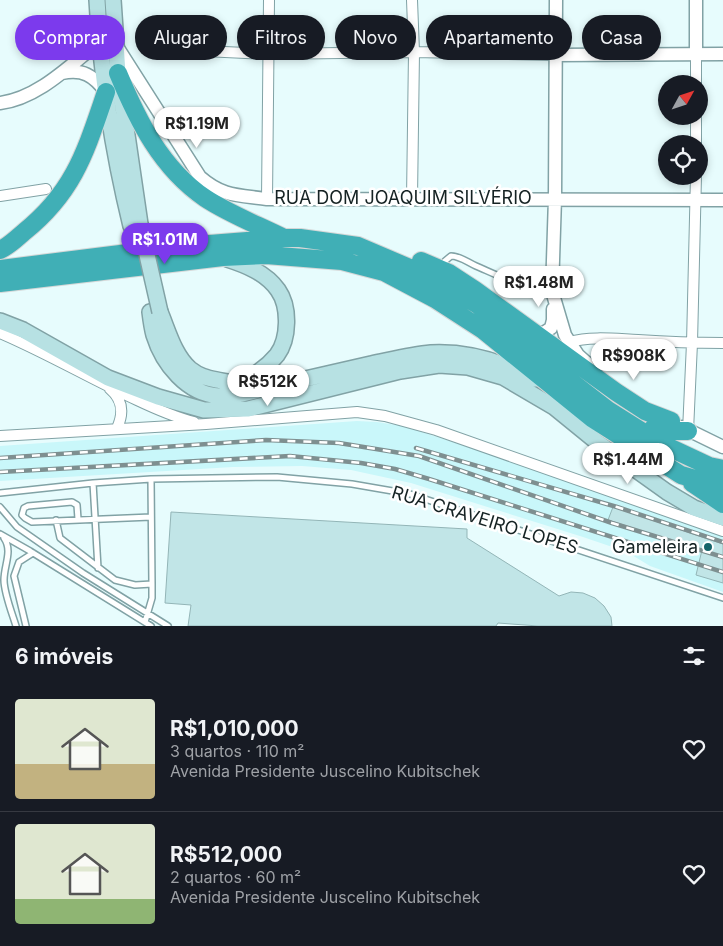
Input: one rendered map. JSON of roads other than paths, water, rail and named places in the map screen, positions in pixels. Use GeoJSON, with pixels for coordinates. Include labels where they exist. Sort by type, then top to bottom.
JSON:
{"type":"FeatureCollection","features":[{"type":"Feature","properties":{"kind":"highway"},"geometry":{"type":"LineString","coordinates":[[118,73],[141,126],[158,152],[178,175],[205,198],[284,238]]}},
{"type":"Feature","properties":{"kind":"highway"},"geometry":{"type":"LineString","coordinates":[[0,250],[35,224],[68,186],[91,138],[106,92]]}},
{"type":"Feature","properties":{"kind":"highway"},"geometry":{"type":"LineString","coordinates":[[0,268],[184,246],[284,238],[300,238],[398,251],[449,273],[506,311],[616,392],[645,411],[671,421]]}},
{"type":"Feature","properties":{"kind":"highway"},"geometry":{"type":"LineString","coordinates":[[358,246],[426,274],[478,305],[560,382],[593,419],[723,504]]}},
{"type":"Feature","properties":{"kind":"highway"},"geometry":{"type":"LineString","coordinates":[[0,283],[224,257],[266,255],[342,260],[384,272],[435,299],[560,382],[662,444],[709,466],[723,469]]}},
{"type":"Feature","properties":{"kind":"highway"},"geometry":{"type":"LineString","coordinates":[[506,311],[531,336],[560,382]]}},
{"type":"Feature","properties":{"kind":"highway"},"geometry":{"type":"LineString","coordinates":[[608,410],[627,414],[662,431],[688,431]]}},
{"type":"Feature","properties":{"kind":"highway"},"geometry":{"type":"LineString","coordinates":[[681,475],[723,487]]}},
{"type":"Feature","properties":{"kind":"main road"},"geometry":{"type":"LineString","coordinates":[[97,0],[98,15]]}},
{"type":"Feature","properties":{"kind":"main road"},"geometry":{"type":"LineString","coordinates":[[97,0],[104,15]]}},
{"type":"Feature","properties":{"kind":"main road"},"geometry":{"type":"LineString","coordinates":[[113,0],[114,15]]}},
{"type":"Feature","properties":{"kind":"main road"},"geometry":{"type":"LineString","coordinates":[[102,60],[119,178],[136,225]]}},
{"type":"Feature","properties":{"kind":"main road"},"geometry":{"type":"LineString","coordinates":[[117,60],[136,225],[155,312],[154,335],[162,354],[181,381],[198,390],[219,396],[241,394],[366,365],[430,353],[457,353],[482,357],[560,382]]}},
{"type":"Feature","properties":{"kind":"main road"},"geometry":{"type":"LineString","coordinates":[[155,312],[178,354],[189,368],[202,378],[235,383],[262,370],[278,354],[287,331],[286,307],[279,291],[266,278],[248,265],[224,257]]}},
{"type":"Feature","properties":{"kind":"main road"},"geometry":{"type":"LineString","coordinates":[[0,322],[23,330],[108,378],[158,397],[204,410],[248,409],[400,372],[439,365],[468,367],[503,377],[554,407],[597,442],[667,492],[694,508],[723,518]]}},
{"type":"Feature","properties":{"kind":"street"},"geometry":{"type":"LineString","coordinates":[[269,0],[269,15]]}},
{"type":"Feature","properties":{"kind":"street"},"geometry":{"type":"LineString","coordinates":[[412,0],[413,15]]}},
{"type":"Feature","properties":{"kind":"street"},"geometry":{"type":"LineString","coordinates":[[556,0],[556,15]]}},
{"type":"Feature","properties":{"kind":"street"},"geometry":{"type":"LineString","coordinates":[[696,0],[696,75]]}},
{"type":"Feature","properties":{"kind":"street","name":"RUA DOM JOAQUIM SILVÉRIO"},"geometry":{"type":"LineString","coordinates":[[125,45],[141,82]]}},
{"type":"Feature","properties":{"kind":"street"},"geometry":{"type":"LineString","coordinates":[[572,55],[723,54]]}},
{"type":"Feature","properties":{"kind":"street","name":"RUA DOM JOAQUIM SILVÉRIO"},"geometry":{"type":"LineString","coordinates":[[125,58],[189,163],[200,177],[214,189],[230,194],[267,199],[555,198],[723,200]]}},
{"type":"Feature","properties":{"kind":"street"},"geometry":{"type":"LineString","coordinates":[[0,103],[26,96],[77,60]]}},
{"type":"Feature","properties":{"kind":"street"},"geometry":{"type":"LineString","coordinates":[[267,199],[269,60]]}},
{"type":"Feature","properties":{"kind":"street"},"geometry":{"type":"LineString","coordinates":[[412,198],[414,60]]}},
{"type":"Feature","properties":{"kind":"street"},"geometry":{"type":"LineString","coordinates":[[538,334],[551,328],[553,320],[556,60]]}},
{"type":"Feature","properties":{"kind":"street"},"geometry":{"type":"LineString","coordinates":[[59,74],[74,71],[84,73],[95,80],[106,92]]}},
{"type":"Feature","properties":{"kind":"street"},"geometry":{"type":"LineString","coordinates":[[688,431],[696,185]]}},
{"type":"Feature","properties":{"kind":"street"},"geometry":{"type":"LineString","coordinates":[[0,196],[46,189]]}},
{"type":"Feature","properties":{"kind":"street"},"geometry":{"type":"LineString","coordinates":[[552,291],[565,335],[578,356],[612,383],[671,421],[688,431],[723,446]]}},
{"type":"Feature","properties":{"kind":"street"},"geometry":{"type":"LineString","coordinates":[[0,333],[20,341],[107,387],[175,417],[206,424]]}},
{"type":"Feature","properties":{"kind":"street"},"geometry":{"type":"LineString","coordinates":[[569,342],[583,338],[599,338],[723,343]]}},
{"type":"Feature","properties":{"kind":"street"},"geometry":{"type":"LineString","coordinates":[[70,356],[84,375]]}},
{"type":"Feature","properties":{"kind":"street"},"geometry":{"type":"LineString","coordinates":[[107,387],[116,395],[121,405],[122,418],[117,428]]}},
{"type":"Feature","properties":{"kind":"street"},"geometry":{"type":"LineString","coordinates":[[0,436],[206,424],[357,412],[385,416],[436,430],[723,531]]}},
{"type":"Feature","properties":{"kind":"lane"},"geometry":{"type":"LineString","coordinates":[[449,273],[444,267],[446,261],[451,256],[457,256],[500,276],[530,287],[552,291]]}},
{"type":"Feature","properties":{"kind":"lane","name":"RUA CRAVEIRO LOPES"},"geometry":{"type":"LineString","coordinates":[[0,493],[151,479],[277,477],[352,484],[410,494],[723,598]]}},
{"type":"Feature","properties":{"kind":"lane"},"geometry":{"type":"LineString","coordinates":[[145,622],[152,598],[151,479]]}},
{"type":"Feature","properties":{"kind":"lane"},"geometry":{"type":"LineString","coordinates":[[93,483],[98,568]]}},
{"type":"Feature","properties":{"kind":"lane"},"geometry":{"type":"LineString","coordinates":[[78,519],[75,503],[28,506],[24,508],[22,515],[29,521],[151,517]]}},
{"type":"Feature","properties":{"kind":"lane"},"geometry":{"type":"LineString","coordinates":[[0,507],[17,527],[84,573],[168,626]]}},
{"type":"Feature","properties":{"kind":"lane"},"geometry":{"type":"LineString","coordinates":[[56,520],[60,538],[115,580],[135,585],[152,584]]}},
{"type":"Feature","properties":{"kind":"lane"},"geometry":{"type":"LineString","coordinates":[[1,535],[150,626]]}},
{"type":"Feature","properties":{"kind":"lane"},"geometry":{"type":"LineString","coordinates":[[1,535],[8,543],[9,552],[4,582],[16,626]]}},
{"type":"Feature","properties":{"kind":"lane"},"geometry":{"type":"LineString","coordinates":[[26,626],[14,576],[19,562],[33,553]]}},
{"type":"Feature","properties":{"kind":"railway"},"geometry":{"type":"LineString","coordinates":[[0,458],[266,440],[339,443],[419,456],[612,523],[723,557]]}},
{"type":"Feature","properties":{"kind":"railway"},"geometry":{"type":"LineString","coordinates":[[416,448],[617,507],[723,542]]}},
{"type":"Feature","properties":{"kind":"railway"},"geometry":{"type":"LineString","coordinates":[[0,472],[290,456],[361,463],[395,469],[429,479],[723,572]]}},
{"type":"Feature","properties":{"kind":"place","name":"Gameleira"},"geometry":{"type":"Point","coordinates":[708,547]}}]}
